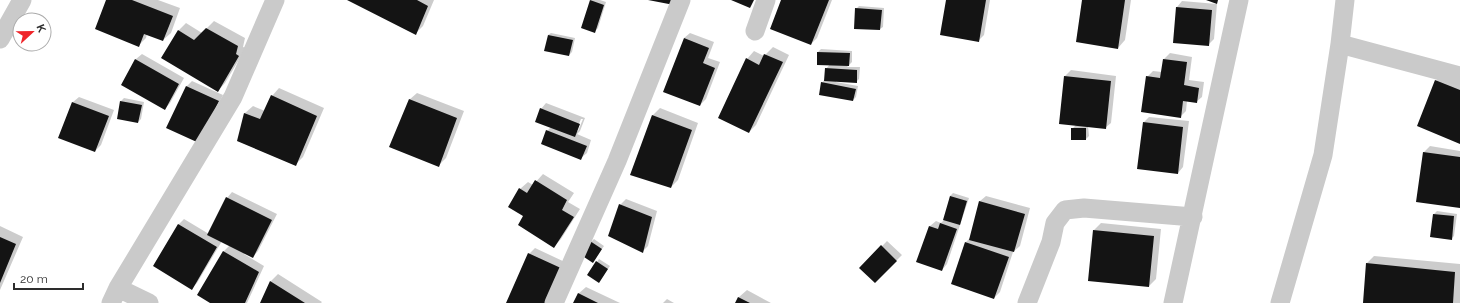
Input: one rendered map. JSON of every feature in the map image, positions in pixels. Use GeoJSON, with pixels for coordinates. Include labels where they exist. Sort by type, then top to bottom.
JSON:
{"type":"FeatureCollection","features":[{"type":"Feature","properties":{"kind":"street"},"geometry":{"type":"LineString","coordinates":[[0,39],[22,0]]}},
{"type":"Feature","properties":{"kind":"street"},"geometry":{"type":"LineString","coordinates":[[149,303],[114,296],[233,97],[275,0]]}},
{"type":"Feature","properties":{"kind":"street"},"geometry":{"type":"LineString","coordinates":[[554,303],[617,161],[682,0]]}},
{"type":"Feature","properties":{"kind":"street"},"geometry":{"type":"LineString","coordinates":[[755,31],[766,0]]}},
{"type":"Feature","properties":{"kind":"street"},"geometry":{"type":"LineString","coordinates":[[1173,303],[1239,0]]}},
{"type":"Feature","properties":{"kind":"street"},"geometry":{"type":"LineString","coordinates":[[1280,303],[1323,155],[1340,44],[1344,0]]}},
{"type":"Feature","properties":{"kind":"street"},"geometry":{"type":"LineString","coordinates":[[1340,44],[1460,76]]}},
{"type":"Feature","properties":{"kind":"street"},"geometry":{"type":"LineString","coordinates":[[1027,303],[1051,242],[1055,223],[1065,210],[1084,208],[1192,217]]}},
{"type":"Feature","properties":{"kind":"building"},"geometry":{"type":"Polygon","coordinates":[[[106,0],[132,0],[173,16],[163,41],[144,34],[139,47],[95,29],[106,0]]]}},
{"type":"Feature","properties":{"kind":"building"},"geometry":{"type":"Polygon","coordinates":[[[347,0],[417,0],[428,6],[416,35],[347,0]]]}},
{"type":"Feature","properties":{"kind":"building"},"geometry":{"type":"Polygon","coordinates":[[[590,0],[604,5],[595,33],[581,28],[590,0]]]}},
{"type":"Feature","properties":{"kind":"building"},"geometry":{"type":"Polygon","coordinates":[[[648,0],[675,0],[674,5],[648,0]]]}},
{"type":"Feature","properties":{"kind":"building"},"geometry":{"type":"Polygon","coordinates":[[[731,0],[754,0],[750,8],[731,0]]]}},
{"type":"Feature","properties":{"kind":"building"},"geometry":{"type":"Polygon","coordinates":[[[781,0],[829,0],[811,45],[770,29],[781,0]]]}},
{"type":"Feature","properties":{"kind":"building"},"geometry":{"type":"Polygon","coordinates":[[[946,0],[986,0],[979,42],[940,35],[946,0]]]}},
{"type":"Feature","properties":{"kind":"building"},"geometry":{"type":"Polygon","coordinates":[[[1082,0],[1125,0],[1118,49],[1076,42],[1082,0]]]}},
{"type":"Feature","properties":{"kind":"building"},"geometry":{"type":"Polygon","coordinates":[[[1206,0],[1218,0],[1217,4],[1206,0]]]}},
{"type":"Feature","properties":{"kind":"building"},"geometry":{"type":"Polygon","coordinates":[[[1176,7],[1212,10],[1209,46],[1173,43],[1176,7]]]}},
{"type":"Feature","properties":{"kind":"building"},"geometry":{"type":"Polygon","coordinates":[[[855,8],[882,10],[880,30],[854,29],[855,8]]]}},
{"type":"Feature","properties":{"kind":"building"},"geometry":{"type":"Polygon","coordinates":[[[206,28],[238,46],[236,54],[239,56],[218,92],[161,58],[178,30],[194,40],[206,28]]]}},
{"type":"Feature","properties":{"kind":"building"},"geometry":{"type":"Polygon","coordinates":[[[548,35],[573,40],[569,56],[544,51],[548,35]]]}},
{"type":"Feature","properties":{"kind":"building"},"geometry":{"type":"Polygon","coordinates":[[[684,38],[709,48],[703,63],[715,68],[700,106],[663,92],[684,38]]]}},
{"type":"Feature","properties":{"kind":"building"},"geometry":{"type":"Polygon","coordinates":[[[817,52],[850,53],[849,66],[817,65],[817,52]]]}},
{"type":"Feature","properties":{"kind":"building"},"geometry":{"type":"Polygon","coordinates":[[[764,54],[783,62],[749,133],[718,118],[746,58],[759,65],[764,54]]]}},
{"type":"Feature","properties":{"kind":"building"},"geometry":{"type":"Polygon","coordinates":[[[135,59],[179,84],[165,110],[121,85],[135,59]]]}},
{"type":"Feature","properties":{"kind":"building"},"geometry":{"type":"Polygon","coordinates":[[[1163,59],[1187,62],[1184,85],[1199,88],[1197,103],[1183,101],[1181,118],[1141,112],[1146,76],[1160,78],[1163,59]]]}},
{"type":"Feature","properties":{"kind":"building"},"geometry":{"type":"Polygon","coordinates":[[[825,68],[857,70],[857,83],[824,81],[825,68]]]}},
{"type":"Feature","properties":{"kind":"building"},"geometry":{"type":"Polygon","coordinates":[[[1064,76],[1111,81],[1106,129],[1059,124],[1064,76]]]}},
{"type":"Feature","properties":{"kind":"building"},"geometry":{"type":"Polygon","coordinates":[[[1435,80],[1460,90],[1460,144],[1417,126],[1435,80]]]}},
{"type":"Feature","properties":{"kind":"building"},"geometry":{"type":"Polygon","coordinates":[[[821,82],[856,89],[853,101],[819,95],[821,82]]]}},
{"type":"Feature","properties":{"kind":"building"},"geometry":{"type":"Polygon","coordinates":[[[186,86],[219,101],[199,143],[166,128],[186,86]]]}},
{"type":"Feature","properties":{"kind":"building"},"geometry":{"type":"Polygon","coordinates":[[[271,95],[317,116],[296,166],[237,141],[244,113],[260,119],[271,95]]]}},
{"type":"Feature","properties":{"kind":"building"},"geometry":{"type":"Polygon","coordinates":[[[409,99],[457,118],[439,167],[389,147],[409,99]]]}},
{"type":"Feature","properties":{"kind":"building"},"geometry":{"type":"Polygon","coordinates":[[[120,101],[142,105],[138,123],[117,119],[120,101]]]}},
{"type":"Feature","properties":{"kind":"building"},"geometry":{"type":"Polygon","coordinates":[[[72,102],[109,116],[95,152],[58,138],[72,102]]]}},
{"type":"Feature","properties":{"kind":"building"},"geometry":{"type":"Polygon","coordinates":[[[540,108],[580,124],[575,137],[535,122],[540,108]]]}},
{"type":"Feature","properties":{"kind":"building"},"geometry":{"type":"Polygon","coordinates":[[[652,115],[692,130],[671,188],[630,175],[652,115]]]}},
{"type":"Feature","properties":{"kind":"building"},"geometry":{"type":"Polygon","coordinates":[[[1143,122],[1183,127],[1178,174],[1137,169],[1143,122]]]}},
{"type":"Feature","properties":{"kind":"building"},"geometry":{"type":"Polygon","coordinates":[[[1071,128],[1086,128],[1086,140],[1071,140],[1071,128]]]}},
{"type":"Feature","properties":{"kind":"building"},"geometry":{"type":"Polygon","coordinates":[[[546,130],[587,146],[581,160],[541,144],[546,130]]]}},
{"type":"Feature","properties":{"kind":"building"},"geometry":{"type":"Polygon","coordinates":[[[1423,152],[1460,157],[1460,208],[1416,202],[1423,152]]]}},
{"type":"Feature","properties":{"kind":"building"},"geometry":{"type":"Polygon","coordinates":[[[535,180],[567,200],[562,210],[574,217],[554,248],[518,225],[523,216],[508,207],[519,188],[527,193],[535,180]]]}},
{"type":"Feature","properties":{"kind":"building"},"geometry":{"type":"Polygon","coordinates":[[[950,196],[967,201],[960,225],[943,220],[950,196]]]}},
{"type":"Feature","properties":{"kind":"building"},"geometry":{"type":"Polygon","coordinates":[[[226,197],[272,220],[253,258],[207,235],[226,197]]]}},
{"type":"Feature","properties":{"kind":"building"},"geometry":{"type":"Polygon","coordinates":[[[979,201],[1025,214],[1014,252],[969,240],[979,201]]]}},
{"type":"Feature","properties":{"kind":"building"},"geometry":{"type":"Polygon","coordinates":[[[619,204],[652,217],[643,253],[608,236],[619,204]]]}},
{"type":"Feature","properties":{"kind":"building"},"geometry":{"type":"Polygon","coordinates":[[[1433,214],[1454,216],[1452,240],[1430,237],[1433,214]]]}},
{"type":"Feature","properties":{"kind":"building"},"geometry":{"type":"Polygon","coordinates":[[[940,223],[957,229],[942,271],[916,262],[929,226],[938,229],[940,223]]]}},
{"type":"Feature","properties":{"kind":"building"},"geometry":{"type":"Polygon","coordinates":[[[178,224],[217,247],[192,290],[153,266],[178,224]]]}},
{"type":"Feature","properties":{"kind":"building"},"geometry":{"type":"Polygon","coordinates":[[[1093,230],[1154,236],[1149,287],[1088,281],[1093,230]]]}},
{"type":"Feature","properties":{"kind":"building"},"geometry":{"type":"Polygon","coordinates":[[[0,237],[16,244],[0,283],[0,237]]]}},
{"type":"Feature","properties":{"kind":"building"},"geometry":{"type":"Polygon","coordinates":[[[590,241],[602,249],[593,263],[581,255],[590,241]]]}},
{"type":"Feature","properties":{"kind":"building"},"geometry":{"type":"Polygon","coordinates":[[[965,242],[1009,257],[994,299],[951,284],[965,242]]]}},
{"type":"Feature","properties":{"kind":"building"},"geometry":{"type":"Polygon","coordinates":[[[881,245],[897,261],[875,283],[859,268],[881,245]]]}},
{"type":"Feature","properties":{"kind":"building"},"geometry":{"type":"Polygon","coordinates":[[[223,251],[259,272],[245,303],[210,303],[197,295],[223,251]]]}},
{"type":"Feature","properties":{"kind":"building"},"geometry":{"type":"Polygon","coordinates":[[[528,253],[563,269],[547,303],[506,303],[528,253]]]}},
{"type":"Feature","properties":{"kind":"building"},"geometry":{"type":"Polygon","coordinates":[[[596,261],[608,269],[599,283],[587,275],[596,261]]]}},
{"type":"Feature","properties":{"kind":"building"},"geometry":{"type":"Polygon","coordinates":[[[1366,263],[1455,272],[1453,303],[1363,303],[1366,263]]]}},
{"type":"Feature","properties":{"kind":"building"},"geometry":{"type":"Polygon","coordinates":[[[270,281],[305,303],[260,303],[270,281]]]}},
{"type":"Feature","properties":{"kind":"building"},"geometry":{"type":"Polygon","coordinates":[[[578,293],[598,303],[573,303],[578,293]]]}},
{"type":"Feature","properties":{"kind":"building"},"geometry":{"type":"Polygon","coordinates":[[[738,297],[750,303],[735,303],[738,297]]]}}]}
